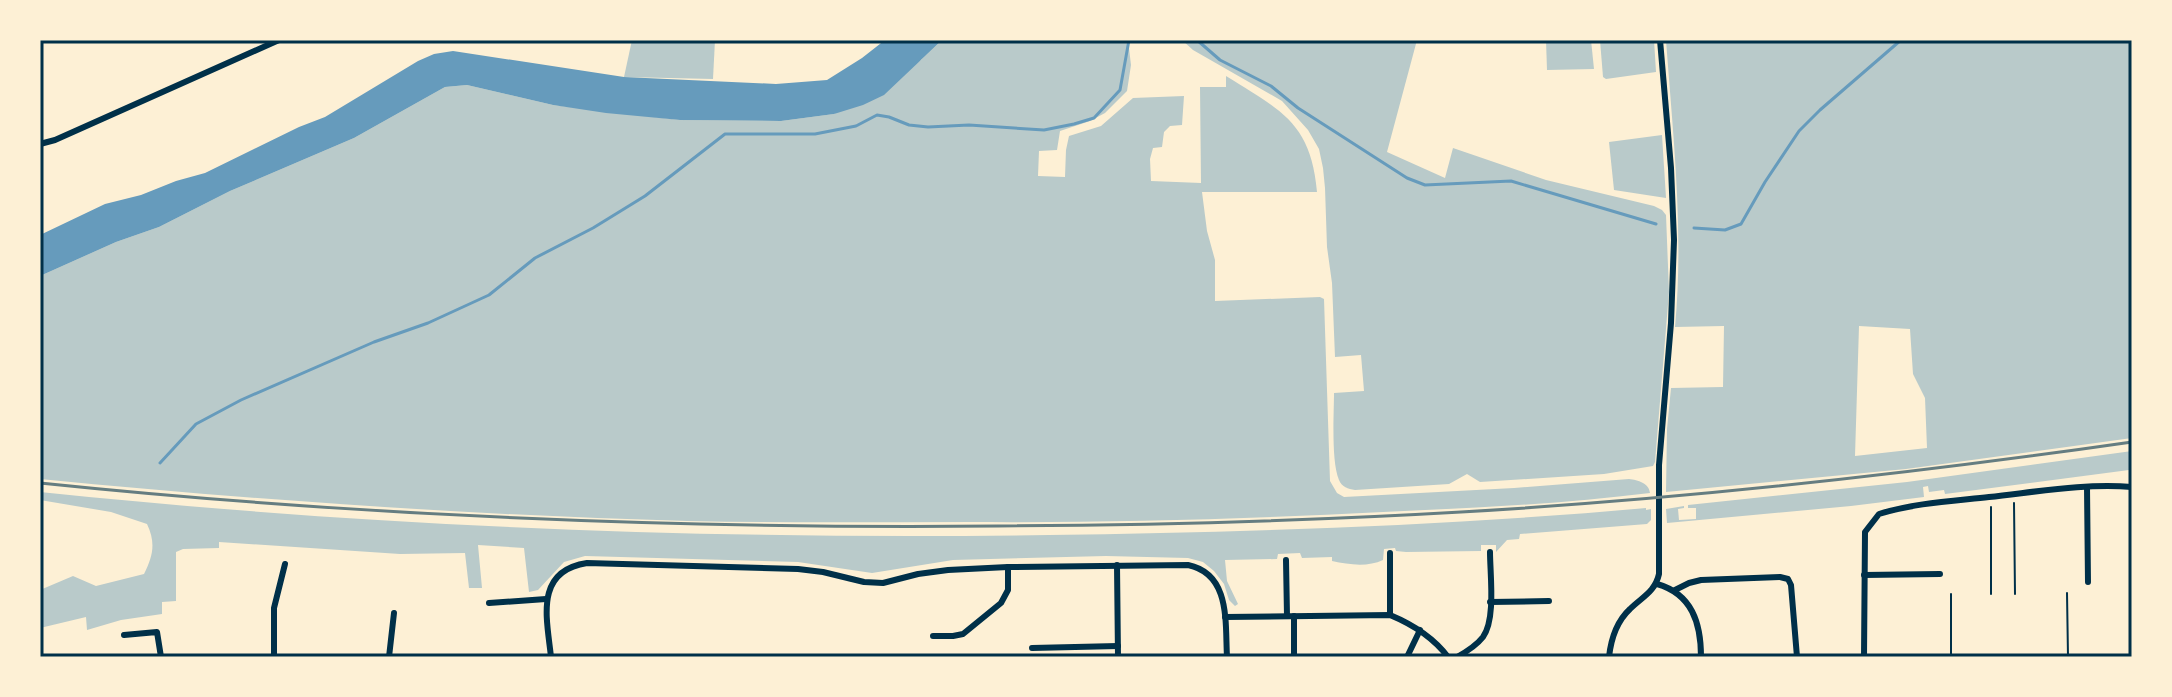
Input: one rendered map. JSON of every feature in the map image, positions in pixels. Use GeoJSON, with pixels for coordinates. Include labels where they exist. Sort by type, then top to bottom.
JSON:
{"type":"FeatureCollection","features":[{"type":"Feature","properties":{"kind":"street"},"geometry":{"type":"LineString","coordinates":[[40,144],[279,40]]}},
{"type":"Feature","properties":{"kind":"street"},"geometry":{"type":"LineString","coordinates":[[1609,657],[1613,636],[1622,618],[1657,584],[1660,563],[1659,465],[1671,323],[1674,240],[1660,40]]}},
{"type":"Feature","properties":{"kind":"street"},"geometry":{"type":"LineString","coordinates":[[1864,657],[1865,532],[1879,514],[1912,506],[2014,494],[2112,485],[2132,487]]}},
{"type":"Feature","properties":{"kind":"street"},"geometry":{"type":"LineString","coordinates":[[2087,487],[2088,582]]}},
{"type":"Feature","properties":{"kind":"street"},"geometry":{"type":"LineString","coordinates":[[1457,657],[1475,645],[1490,622],[1490,552]]}},
{"type":"Feature","properties":{"kind":"street"},"geometry":{"type":"LineString","coordinates":[[1390,553],[1390,615]]}},
{"type":"Feature","properties":{"kind":"street"},"geometry":{"type":"LineString","coordinates":[[1286,560],[1294,657]]}},
{"type":"Feature","properties":{"kind":"street"},"geometry":{"type":"LineString","coordinates":[[551,657],[546,599],[551,585],[562,573],[587,563],[798,569],[883,583],[948,570],[1182,564],[1194,566],[1208,574],[1218,585],[1225,617],[1227,657]]}},
{"type":"Feature","properties":{"kind":"street"},"geometry":{"type":"LineString","coordinates":[[274,657],[274,608],[285,564]]}},
{"type":"Feature","properties":{"kind":"street"},"geometry":{"type":"LineString","coordinates":[[1117,565],[1118,657]]}},
{"type":"Feature","properties":{"kind":"street"},"geometry":{"type":"LineString","coordinates":[[933,636],[963,634],[1001,603],[1008,590],[1008,567]]}},
{"type":"Feature","properties":{"kind":"street"},"geometry":{"type":"LineString","coordinates":[[1864,575],[1940,574]]}},
{"type":"Feature","properties":{"kind":"street"},"geometry":{"type":"LineString","coordinates":[[1675,590],[1701,580],[1788,579],[1797,657]]}},
{"type":"Feature","properties":{"kind":"street"},"geometry":{"type":"LineString","coordinates":[[1657,584],[1675,590],[1693,612],[1698,623],[1701,657]]}},
{"type":"Feature","properties":{"kind":"street"},"geometry":{"type":"LineString","coordinates":[[489,603],[546,599]]}},
{"type":"Feature","properties":{"kind":"street"},"geometry":{"type":"LineString","coordinates":[[1490,602],[1549,601]]}},
{"type":"Feature","properties":{"kind":"street"},"geometry":{"type":"LineString","coordinates":[[389,657],[394,613]]}},
{"type":"Feature","properties":{"kind":"street"},"geometry":{"type":"LineString","coordinates":[[1225,617],[1390,615],[1438,643],[1448,657]]}},
{"type":"Feature","properties":{"kind":"street"},"geometry":{"type":"LineString","coordinates":[[1407,657],[1420,630]]}},
{"type":"Feature","properties":{"kind":"street"},"geometry":{"type":"LineString","coordinates":[[124,635],[157,632],[161,657]]}},
{"type":"Feature","properties":{"kind":"street"},"geometry":{"type":"LineString","coordinates":[[1032,648],[1118,646]]}},
{"type":"Feature","properties":{"kind":"path"},"geometry":{"type":"LineString","coordinates":[[2014,494],[2015,594]]}},
{"type":"Feature","properties":{"kind":"path"},"geometry":{"type":"LineString","coordinates":[[1991,497],[1991,594]]}},
{"type":"Feature","properties":{"kind":"path"},"geometry":{"type":"LineString","coordinates":[[2067,593],[2068,657]]}},
{"type":"Feature","properties":{"kind":"path"},"geometry":{"type":"LineString","coordinates":[[1951,594],[1951,657]]}},
{"type":"Feature","properties":{"kind":"shaded area"},"geometry":{"type":"Polygon","coordinates":[[[632,40],[715,40],[713,79],[624,77],[632,40]]]}},
{"type":"Feature","properties":{"kind":"shaded area"},"geometry":{"type":"Polygon","coordinates":[[[942,40],[1128,40],[1131,65],[1127,91],[1105,113],[1060,131],[1057,150],[1039,151],[1038,176],[1065,177],[1069,136],[1101,126],[1133,98],[1184,96],[1182,125],[1170,126],[1164,132],[1162,147],[1153,148],[1151,181],[1201,183],[1200,87],[1226,87],[1226,76],[1290,120],[1308,149],[1317,192],[1202,192],[1207,231],[1215,260],[1215,301],[1324,299],[1330,481],[1337,493],[1344,497],[1629,479],[1645,484],[1650,493],[1517,505],[1229,519],[758,522],[444,511],[40,479],[40,276],[116,242],[159,227],[230,191],[354,138],[445,87],[467,85],[553,105],[680,120],[781,121],[834,114],[921,60],[942,40]]]}},
{"type":"Feature","properties":{"kind":"shaded area"},"geometry":{"type":"Polygon","coordinates":[[[1182,40],[1417,40],[1387,152],[1445,178],[1453,148],[1546,180],[1662,210],[1666,215],[1669,292],[1653,466],[1604,474],[1480,482],[1467,474],[1449,484],[1355,490],[1344,486],[1336,472],[1334,393],[1364,391],[1361,355],[1335,357],[1325,188],[1319,149],[1308,130],[1282,101],[1193,50],[1182,40]]]}},
{"type":"Feature","properties":{"kind":"shaded area"},"geometry":{"type":"Polygon","coordinates":[[[1546,40],[1591,40],[1594,69],[1547,70],[1546,40]]]}},
{"type":"Feature","properties":{"kind":"shaded area"},"geometry":{"type":"Polygon","coordinates":[[[1600,40],[1654,40],[1656,72],[1606,79],[1603,77],[1600,40]]]}},
{"type":"Feature","properties":{"kind":"shaded area"},"geometry":{"type":"Polygon","coordinates":[[[1666,40],[2132,40],[2132,438],[1906,469],[1666,492],[1671,388],[1723,387],[1724,326],[1675,327],[1678,219],[1666,40]],[[1859,326],[1855,456],[1927,448],[1925,398],[1913,374],[1910,329],[1859,326]]]}},
{"type":"Feature","properties":{"kind":"shaded area"},"geometry":{"type":"Polygon","coordinates":[[[1662,135],[1666,198],[1614,190],[1609,142],[1662,135]]]}},
{"type":"Feature","properties":{"kind":"shaded area"},"geometry":{"type":"Polygon","coordinates":[[[2132,451],[2132,469],[2129,470],[1945,494],[1944,490],[1929,492],[1928,486],[1923,487],[1924,497],[1667,523],[1666,509],[1684,506],[1678,509],[1679,520],[1696,519],[1696,508],[1688,508],[1688,505],[1907,482],[2132,451]]]}},
{"type":"Feature","properties":{"kind":"shaded area"},"geometry":{"type":"Polygon","coordinates":[[[40,492],[292,514],[670,533],[923,536],[1273,530],[1422,524],[1646,508],[1651,509],[1651,520],[1647,524],[1520,534],[1519,539],[1507,540],[1496,552],[1496,545],[1481,545],[1481,551],[1406,552],[1396,551],[1395,548],[1384,549],[1383,560],[1365,564],[1332,561],[1332,557],[1302,558],[1300,553],[1278,554],[1277,559],[1225,560],[1227,581],[1238,604],[1235,606],[1214,571],[1203,562],[1188,558],[1106,556],[953,560],[872,573],[798,562],[585,556],[564,562],[538,590],[529,592],[524,548],[478,545],[482,588],[469,588],[465,553],[400,554],[219,542],[219,548],[176,552],[176,601],[162,602],[162,614],[121,620],[87,630],[86,617],[40,628],[40,590],[73,576],[96,586],[144,574],[152,549],[150,531],[147,524],[111,512],[40,500],[40,492]]]}},
{"type":"Feature","properties":{"kind":"water"},"geometry":{"type":"Polygon","coordinates":[[[885,40],[942,40],[884,95],[834,114],[781,121],[680,120],[606,113],[553,105],[467,85],[445,87],[354,138],[230,191],[159,227],[116,242],[40,276],[40,235],[105,204],[205,173],[325,117],[434,54],[453,51],[624,77],[776,84],[827,80],[885,40]]]}},
{"type":"Feature","properties":{"kind":"waterway"},"geometry":{"type":"LineString","coordinates":[[160,463],[196,424],[241,400],[489,295],[535,258],[645,196],[725,134],[815,134],[856,126],[877,115],[909,125],[928,127],[969,125],[1044,130],[1074,124],[1094,118],[1120,90],[1129,40]]}},
{"type":"Feature","properties":{"kind":"waterway"},"geometry":{"type":"LineString","coordinates":[[1197,40],[1220,60],[1271,86],[1298,108],[1407,178],[1425,185],[1511,181],[1656,224]]}},
{"type":"Feature","properties":{"kind":"waterway"},"geometry":{"type":"LineString","coordinates":[[1694,228],[1725,230],[1741,224],[1799,131],[1901,40]]}},
{"type":"Feature","properties":{"kind":"railway"},"geometry":{"type":"LineString","coordinates":[[40,483],[279,504],[518,518],[758,525],[1114,525],[1545,507],[1881,475],[2132,442]]}}]}
